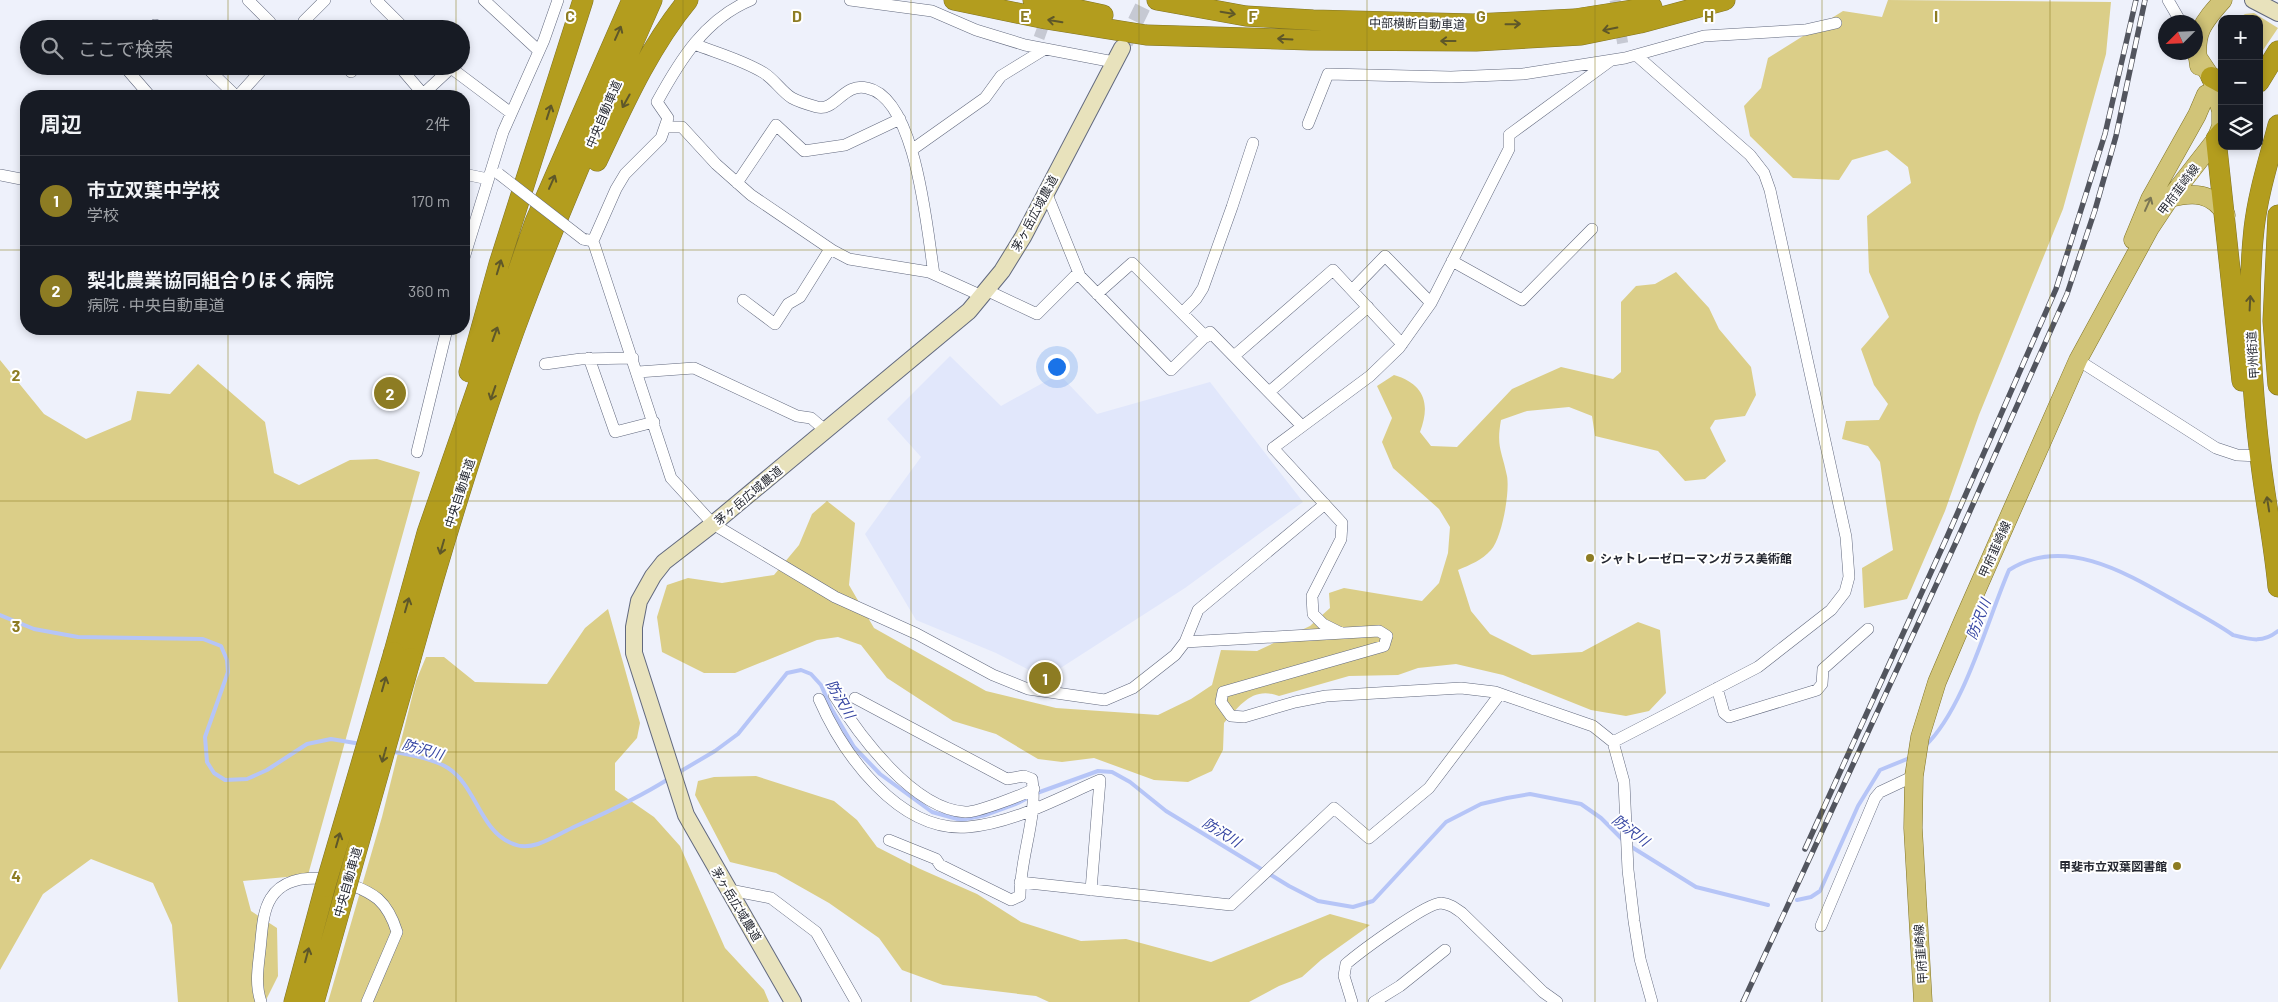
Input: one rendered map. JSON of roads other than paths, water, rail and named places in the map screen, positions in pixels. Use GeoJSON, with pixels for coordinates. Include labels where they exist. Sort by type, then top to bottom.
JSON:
{"type":"FeatureCollection","features":[{"type":"Feature","properties":{"kind":"highway"},"geometry":{"type":"LineString","coordinates":[[427,533],[462,394],[497,273],[583,0]]}},
{"type":"Feature","properties":{"kind":"highway","name":"中央自動車道"},"geometry":{"type":"LineString","coordinates":[[402,655],[427,533],[535,222],[632,0]]}},
{"type":"Feature","properties":{"kind":"highway","name":"中央自動車道"},"geometry":{"type":"LineString","coordinates":[[294,1002],[335,890],[402,655],[515,330],[553,230],[652,0]]}},
{"type":"Feature","properties":{"kind":"highway"},"geometry":{"type":"LineString","coordinates":[[515,330],[620,112],[670,22],[688,0]]}},
{"type":"Feature","properties":{"kind":"highway"},"geometry":{"type":"LineString","coordinates":[[954,0],[1046,19],[1146,34],[1243,37]]}},
{"type":"Feature","properties":{"kind":"highway"},"geometry":{"type":"LineString","coordinates":[[1033,0],[1102,15],[1243,37]]}},
{"type":"Feature","properties":{"kind":"highway","name":"中部横断自動車道"},"geometry":{"type":"LineString","coordinates":[[1157,0],[1246,16],[1312,20],[1473,24],[1575,19],[1683,0]]}},
{"type":"Feature","properties":{"kind":"highway","name":"中部横断自動車道"},"geometry":{"type":"LineString","coordinates":[[1243,37],[1310,40],[1528,40],[1581,35],[1640,23],[1724,0]]}},
{"type":"Feature","properties":{"kind":"highway"},"geometry":{"type":"LineString","coordinates":[[2263,75],[2278,51]]}},
{"type":"Feature","properties":{"kind":"highway","name":"甲州街道"},"geometry":{"type":"LineString","coordinates":[[2278,125],[2263,176],[2256,220],[2249,310],[2260,456],[2278,587]]}},
{"type":"Feature","properties":{"kind":"highway"},"geometry":{"type":"LineString","coordinates":[[2220,150],[2240,375],[2260,456]]}},
{"type":"Feature","properties":{"kind":"highway","name":"甲州街道"},"geometry":{"type":"LineString","coordinates":[[2278,215],[2273,321],[2278,385]]}},
{"type":"Feature","properties":{"kind":"highway","name":"中央自動車道"},"geometry":{"type":"LineString","coordinates":[[314,1002],[335,890]]}},
{"type":"Feature","properties":{"kind":"main road"},"geometry":{"type":"LineString","coordinates":[[2218,127],[2213,84],[2197,56],[2199,32],[2223,0]]}},
{"type":"Feature","properties":{"kind":"main road"},"geometry":{"type":"LineString","coordinates":[[2102,314],[2150,199],[2213,84]]}},
{"type":"Feature","properties":{"kind":"main road","name":"甲府韮崎線"},"geometry":{"type":"LineString","coordinates":[[1923,1002],[1913,828],[1914,770],[1920,737],[1937,682],[1962,621],[2078,360],[2150,228],[2170,198],[2218,137]]}},
{"type":"Feature","properties":{"kind":"main road"},"geometry":{"type":"LineString","coordinates":[[2170,198],[2198,194],[2211,198],[2220,205],[2226,214]]}},
{"type":"Feature","properties":{"kind":"street"},"geometry":{"type":"LineString","coordinates":[[248,0],[268,20]]}},
{"type":"Feature","properties":{"kind":"street"},"geometry":{"type":"LineString","coordinates":[[305,20],[325,0]]}},
{"type":"Feature","properties":{"kind":"street"},"geometry":{"type":"LineString","coordinates":[[376,0],[396,20]]}},
{"type":"Feature","properties":{"kind":"street"},"geometry":{"type":"LineString","coordinates":[[484,0],[539,51]]}},
{"type":"Feature","properties":{"kind":"street"},"geometry":{"type":"LineString","coordinates":[[470,238],[488,179],[495,170],[511,113],[539,51],[558,0]]}},
{"type":"Feature","properties":{"kind":"street"},"geometry":{"type":"LineString","coordinates":[[588,240],[625,174],[661,138],[668,118],[658,102],[694,44],[701,34],[720,17],[751,0]]}},
{"type":"Feature","properties":{"kind":"street"},"geometry":{"type":"LineString","coordinates":[[850,0],[932,10],[976,30],[1041,45],[1118,55]]}},
{"type":"Feature","properties":{"kind":"street"},"geometry":{"type":"LineString","coordinates":[[2168,0],[2177,15]]}},
{"type":"Feature","properties":{"kind":"street"},"geometry":{"type":"LineString","coordinates":[[2253,0],[2278,13]]}},
{"type":"Feature","properties":{"kind":"street"},"geometry":{"type":"LineString","coordinates":[[1308,124],[1328,74],[1451,77],[1514,74],[1631,56],[1704,36],[1796,31],[1836,23]]}},
{"type":"Feature","properties":{"kind":"street"},"geometry":{"type":"LineString","coordinates":[[694,44],[762,71],[774,79],[792,98],[820,108],[831,105],[851,88],[870,88],[881,96],[900,119],[913,150],[934,274]]}},
{"type":"Feature","properties":{"kind":"street"},"geometry":{"type":"LineString","coordinates":[[913,150],[944,130],[985,98],[1001,76],[1041,45]]}},
{"type":"Feature","properties":{"kind":"street"},"geometry":{"type":"LineString","coordinates":[[1613,742],[1758,667],[1831,610],[1845,592],[1850,577],[1846,537],[1770,190],[1764,173],[1750,155],[1631,56],[1623,45]]}},
{"type":"Feature","properties":{"kind":"street","name":"茅ヶ岳広域農道"},"geometry":{"type":"LineString","coordinates":[[793,1002],[686,815],[634,653],[636,612],[653,576],[670,557],[713,524],[955,324],[984,293],[1002,271],[1118,55]]}},
{"type":"Feature","properties":{"kind":"street"},"geometry":{"type":"LineString","coordinates":[[1342,634],[1323,624],[1313,614],[1312,596],[1341,539],[1342,523],[1273,448],[1370,376],[1402,344],[1431,303],[1509,149],[1508,135],[1610,60]]}},
{"type":"Feature","properties":{"kind":"street"},"geometry":{"type":"LineString","coordinates":[[132,75],[145,90]]}},
{"type":"Feature","properties":{"kind":"street"},"geometry":{"type":"LineString","coordinates":[[215,75],[231,90]]}},
{"type":"Feature","properties":{"kind":"street"},"geometry":{"type":"LineString","coordinates":[[243,90],[257,75]]}},
{"type":"Feature","properties":{"kind":"street"},"geometry":{"type":"LineString","coordinates":[[405,75],[418,90]]}},
{"type":"Feature","properties":{"kind":"street"},"geometry":{"type":"LineString","coordinates":[[427,90],[443,75]]}},
{"type":"Feature","properties":{"kind":"street"},"geometry":{"type":"LineString","coordinates":[[460,75],[511,113]]}},
{"type":"Feature","properties":{"kind":"street"},"geometry":{"type":"LineString","coordinates":[[737,183],[776,125],[804,151],[845,145],[900,119]]}},
{"type":"Feature","properties":{"kind":"street"},"geometry":{"type":"LineString","coordinates":[[665,127],[682,127],[716,164],[750,195],[830,249],[849,259],[934,274],[1037,314],[1078,273]]}},
{"type":"Feature","properties":{"kind":"street"},"geometry":{"type":"LineString","coordinates":[[1182,313],[1196,299],[1202,288],[1253,143]]}},
{"type":"Feature","properties":{"kind":"street"},"geometry":{"type":"LineString","coordinates":[[495,170],[588,240],[638,372],[671,478],[713,524],[834,597],[917,634],[993,675],[1028,689],[1106,700],[1133,688],[1175,655],[1185,642],[1198,610],[1325,504]]}},
{"type":"Feature","properties":{"kind":"street"},"geometry":{"type":"LineString","coordinates":[[0,175],[20,179]]}},
{"type":"Feature","properties":{"kind":"street"},"geometry":{"type":"LineString","coordinates":[[470,175],[488,179]]}},
{"type":"Feature","properties":{"kind":"street"},"geometry":{"type":"LineString","coordinates":[[1046,192],[1078,273],[1171,370],[1210,332],[1302,426]]}},
{"type":"Feature","properties":{"kind":"street"},"geometry":{"type":"LineString","coordinates":[[1452,261],[1522,300],[1592,229]]}},
{"type":"Feature","properties":{"kind":"street"},"geometry":{"type":"LineString","coordinates":[[742,300],[775,324],[788,304],[800,298],[830,249]]}},
{"type":"Feature","properties":{"kind":"street"},"geometry":{"type":"LineString","coordinates":[[1352,290],[1385,256],[1431,303]]}},
{"type":"Feature","properties":{"kind":"street"},"geometry":{"type":"LineString","coordinates":[[1097,294],[1132,263],[1206,337]]}},
{"type":"Feature","properties":{"kind":"street"},"geometry":{"type":"LineString","coordinates":[[1234,356],[1333,270],[1402,344]]}},
{"type":"Feature","properties":{"kind":"street"},"geometry":{"type":"LineString","coordinates":[[1268,392],[1368,307]]}},
{"type":"Feature","properties":{"kind":"street"},"geometry":{"type":"LineString","coordinates":[[417,452],[446,335]]}},
{"type":"Feature","properties":{"kind":"street"},"geometry":{"type":"LineString","coordinates":[[545,364],[589,358],[633,358]]}},
{"type":"Feature","properties":{"kind":"street"},"geometry":{"type":"LineString","coordinates":[[589,358],[615,432],[654,422]]}},
{"type":"Feature","properties":{"kind":"street"},"geometry":{"type":"LineString","coordinates":[[2078,360],[2216,448],[2237,455],[2260,456]]}},
{"type":"Feature","properties":{"kind":"street"},"geometry":{"type":"LineString","coordinates":[[638,372],[694,368],[797,416],[811,418],[825,430]]}},
{"type":"Feature","properties":{"kind":"street"},"geometry":{"type":"LineString","coordinates":[[1717,688],[1724,713],[1729,717],[1817,690],[1822,684],[1823,669],[1868,629]]}},
{"type":"Feature","properties":{"kind":"street"},"geometry":{"type":"LineString","coordinates":[[1185,642],[1379,632],[1387,636],[1384,646],[1376,649],[1223,692],[1221,702],[1231,716],[1244,717],[1296,702],[1326,696],[1461,688],[1500,694],[1593,726],[1613,742],[1624,782],[1628,826],[1627,852],[1640,959],[1652,1002]]}},
{"type":"Feature","properties":{"kind":"street"},"geometry":{"type":"LineString","coordinates":[[1020,882],[1231,905],[1334,808],[1369,838],[1429,788],[1500,694]]}},
{"type":"Feature","properties":{"kind":"street"},"geometry":{"type":"LineString","coordinates":[[834,695],[846,714],[892,770],[934,804],[966,812],[1034,790]]}},
{"type":"Feature","properties":{"kind":"street"},"geometry":{"type":"LineString","coordinates":[[855,698],[1007,779],[1024,776],[1032,779],[1034,790],[1033,807],[1020,882],[1020,896],[1011,900],[940,865],[936,860],[889,840]]}},
{"type":"Feature","properties":{"kind":"street"},"geometry":{"type":"LineString","coordinates":[[819,699],[832,729],[850,756],[874,783],[897,803],[932,822],[946,826],[968,827],[992,822],[1100,780],[1091,890]]}},
{"type":"Feature","properties":{"kind":"street"},"geometry":{"type":"LineString","coordinates":[[1821,926],[1875,798],[1880,792],[1914,770]]}},
{"type":"Feature","properties":{"kind":"street"},"geometry":{"type":"LineString","coordinates":[[261,1002],[256,988],[264,917],[270,899],[279,889],[316,876],[357,887],[378,900],[392,916],[397,932],[367,1002]]}},
{"type":"Feature","properties":{"kind":"street"},"geometry":{"type":"LineString","coordinates":[[730,890],[771,898],[816,932],[856,1002]]}},
{"type":"Feature","properties":{"kind":"street"},"geometry":{"type":"LineString","coordinates":[[1352,1002],[1344,976],[1346,964],[1417,915],[1439,903],[1450,905],[1462,913],[1542,992],[1557,1002]]}},
{"type":"Feature","properties":{"kind":"street"},"geometry":{"type":"LineString","coordinates":[[1374,1002],[1400,986],[1445,950]]}},
{"type":"Feature","properties":{"kind":"waterway","name":"防沢川"},"geometry":{"type":"LineString","coordinates":[[1925,746],[1939,730],[1963,688],[2009,570],[2029,560],[2050,556],[2092,561],[2132,577],[2233,635],[2262,639],[2278,631]]}},
{"type":"Feature","properties":{"kind":"waterway","name":"防沢川"},"geometry":{"type":"LineString","coordinates":[[0,615],[34,629],[78,637],[203,639],[221,646],[227,660],[228,672],[205,737],[207,762],[214,773],[225,780],[247,779],[267,770],[307,744],[331,739],[361,744]]}},
{"type":"Feature","properties":{"kind":"waterway","name":"防沢川"},"geometry":{"type":"LineString","coordinates":[[676,774],[715,751],[738,734],[787,673],[801,670],[811,674],[821,685],[831,708],[854,747],[880,774],[932,812],[961,820],[986,815],[1018,803],[1037,793],[1098,771],[1112,772],[1130,782],[1166,811],[1289,886],[1318,901],[1353,907],[1373,901],[1446,822],[1481,804],[1507,798],[1530,794],[1581,804],[1601,818],[1624,841]]}},
{"type":"Feature","properties":{"kind":"waterway","name":"防沢川"},"geometry":{"type":"LineString","coordinates":[[390,751],[428,759],[448,768],[465,785],[492,828],[501,837],[521,846],[535,845],[547,840],[624,804],[670,778]]}},
{"type":"Feature","properties":{"kind":"waterway","name":"防沢川"},"geometry":{"type":"LineString","coordinates":[[1797,900],[1811,897],[1820,891],[1858,806],[1880,770],[1912,757]]}},
{"type":"Feature","properties":{"kind":"waterway","name":"防沢川"},"geometry":{"type":"LineString","coordinates":[[1630,846],[1696,887],[1768,905]]}},
{"type":"Feature","properties":{"kind":"tunnel"},"geometry":{"type":"LineString","coordinates":[[1125,43],[1146,0]]}},
{"type":"Feature","properties":{"kind":"tunnel"},"geometry":{"type":"LineString","coordinates":[[1615,0],[1623,45]]}},
{"type":"Feature","properties":{"kind":"tunnel"},"geometry":{"type":"LineString","coordinates":[[1039,38],[1047,16]]}},
{"type":"Feature","properties":{"kind":"railway"},"geometry":{"type":"LineString","coordinates":[[1805,849],[1947,537],[2056,289],[2105,134],[2136,0]]}},
{"type":"Feature","properties":{"kind":"railway"},"geometry":{"type":"LineString","coordinates":[[1743,1002],[1957,540],[2067,294],[2095,210],[2116,136],[2145,0]]}},
{"type":"Feature","properties":{"kind":"place","name":"梨北農業協同組合りほく病院"},"geometry":{"type":"Point","coordinates":[390,393]}},
{"type":"Feature","properties":{"kind":"place","name":"シャトレーゼローマンガラス美術館"},"geometry":{"type":"Point","coordinates":[1590,558]}},
{"type":"Feature","properties":{"kind":"place","name":"市立双葉中学校"},"geometry":{"type":"Point","coordinates":[1045,678]}},
{"type":"Feature","properties":{"kind":"place","name":"甲斐市立双葉図書館"},"geometry":{"type":"Point","coordinates":[2177,866]}}]}
